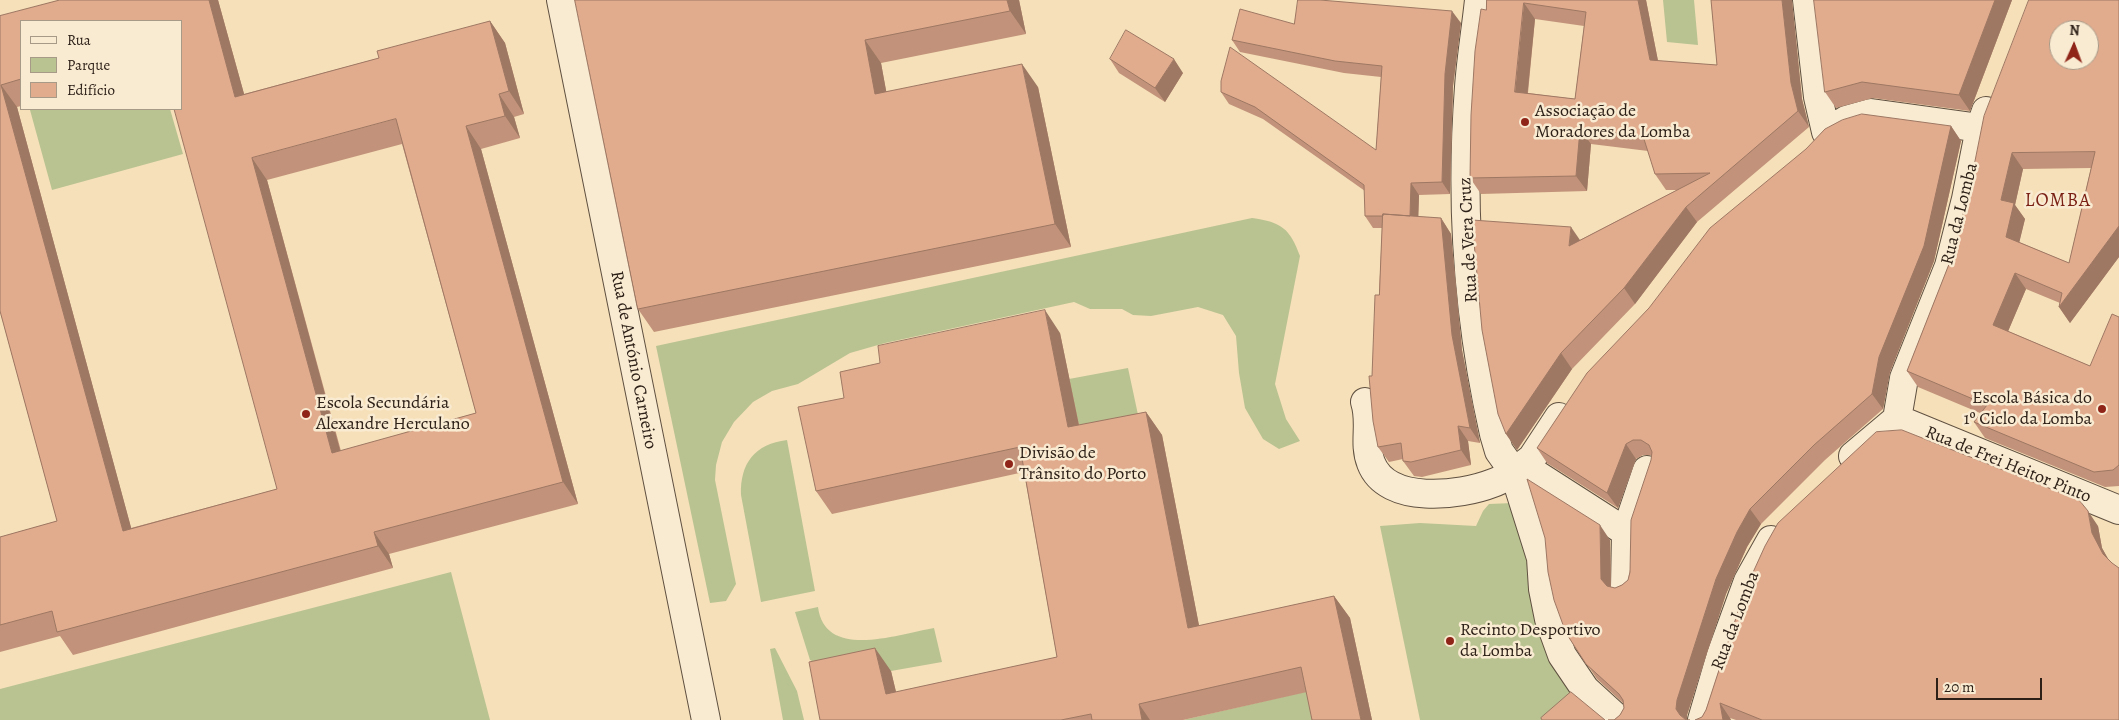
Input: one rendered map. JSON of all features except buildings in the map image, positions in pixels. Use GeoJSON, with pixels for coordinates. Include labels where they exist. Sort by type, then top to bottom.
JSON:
{"type":"FeatureCollection","features":[{"type":"Feature","properties":{"kind":"street","name":"Rua de António Carneiro"},"geometry":{"type":"LineString","coordinates":[[561,0],[706,720]]}},
{"type":"Feature","properties":{"kind":"street","name":"Rua de Vera Cruz"},"geometry":{"type":"LineString","coordinates":[[1479,0],[1469,84],[1465,198],[1472,320],[1494,434],[1498,451],[1514,472],[1541,558],[1543,589],[1549,619],[1562,655],[1585,689],[1619,720]]}},
{"type":"Feature","properties":{"kind":"street"},"geometry":{"type":"LineString","coordinates":[[1807,0],[1818,97],[1826,132]]}},
{"type":"Feature","properties":{"kind":"street","name":"Rua da Lomba"},"geometry":{"type":"LineString","coordinates":[[1897,419],[1904,378],[1949,266],[1966,199],[1980,128],[1994,91]]}},
{"type":"Feature","properties":{"kind":"street"},"geometry":{"type":"LineString","coordinates":[[1806,152],[1826,132],[1846,120],[1871,113],[1980,128]]}},
{"type":"Feature","properties":{"kind":"street"},"geometry":{"type":"LineString","coordinates":[[1365,402],[1370,422],[1368,455],[1377,475],[1393,486],[1413,493],[1433,495],[1494,483],[1514,472],[1532,458],[1574,394]]}},
{"type":"Feature","properties":{"kind":"street"},"geometry":{"type":"LineString","coordinates":[[1831,475],[1874,436],[1897,419]]}},
{"type":"Feature","properties":{"kind":"street","name":"Rua de Frei Heitor Pinto"},"geometry":{"type":"LineString","coordinates":[[1897,419],[2119,510]]}},
{"type":"Feature","properties":{"kind":"street"},"geometry":{"type":"LineString","coordinates":[[1625,587],[1626,532],[1647,470]]}},
{"type":"Feature","properties":{"kind":"street"},"geometry":{"type":"LineString","coordinates":[[1514,472],[1534,473],[1626,532]]}},
{"type":"Feature","properties":{"kind":"street","name":"Rua da Lomba"},"geometry":{"type":"LineString","coordinates":[[1702,720],[1721,655],[1748,581],[1775,531],[1787,519]]}},
{"type":"Feature","properties":{"kind":"green space"},"geometry":{"type":"Polygon","coordinates":[[[1663,0],[1694,0],[1698,45],[1667,42],[1663,0]]]}},
{"type":"Feature","properties":{"kind":"green space"},"geometry":{"type":"Polygon","coordinates":[[[30,110],[170,110],[183,154],[52,190],[30,110]]]}},
{"type":"Feature","properties":{"kind":"green space"},"geometry":{"type":"Polygon","coordinates":[[[1252,218],[1271,222],[1284,228],[1300,256],[1275,384],[1286,419],[1300,441],[1279,449],[1263,439],[1245,408],[1239,373],[1236,336],[1223,315],[1198,307],[1151,316],[1133,315],[1122,309],[1090,309],[1074,302],[885,343],[850,353],[798,384],[772,391],[753,402],[734,422],[722,442],[716,465],[715,480],[736,584],[726,601],[710,603],[656,346],[1252,218]]]}},
{"type":"Feature","properties":{"kind":"green space"},"geometry":{"type":"Polygon","coordinates":[[[1128,368],[1143,438],[1084,450],[1069,379],[1128,368]]]}},
{"type":"Feature","properties":{"kind":"green space"},"geometry":{"type":"Polygon","coordinates":[[[787,440],[815,591],[761,602],[741,495],[741,484],[747,465],[758,451],[776,442],[787,440]]]}},
{"type":"Feature","properties":{"kind":"green space"},"geometry":{"type":"Polygon","coordinates":[[[1513,503],[1538,611],[1589,702],[1568,720],[1420,720],[1380,526],[1420,523],[1476,526],[1483,511],[1489,504],[1513,503]]]}},
{"type":"Feature","properties":{"kind":"green space"},"geometry":{"type":"Polygon","coordinates":[[[451,572],[490,720],[0,720],[0,689],[451,572]]]}},
{"type":"Feature","properties":{"kind":"green space"},"geometry":{"type":"Polygon","coordinates":[[[818,607],[824,624],[834,634],[848,639],[883,638],[934,628],[942,662],[891,671],[820,665],[810,660],[795,612],[818,607]]]}},
{"type":"Feature","properties":{"kind":"green space"},"geometry":{"type":"Polygon","coordinates":[[[775,648],[797,691],[804,720],[783,720],[770,649],[775,648]]]}},
{"type":"Feature","properties":{"kind":"green space"},"geometry":{"type":"Polygon","coordinates":[[[1317,689],[1324,720],[1183,720],[1317,689]]]}},
{"type":"Feature","properties":{"kind":"place","name":"Associação de Moradores da Lomba"},"geometry":{"type":"Point","coordinates":[1525,122]}},
{"type":"Feature","properties":{"kind":"place","name":"Escola Básica do 1º Ciclo da Lomba"},"geometry":{"type":"Point","coordinates":[2102,409]}},
{"type":"Feature","properties":{"kind":"place","name":"Escola Secundária Alexandre Herculano"},"geometry":{"type":"Point","coordinates":[306,414]}},
{"type":"Feature","properties":{"kind":"place","name":"Divisão de Trânsito do Porto"},"geometry":{"type":"Point","coordinates":[1009,464]}},
{"type":"Feature","properties":{"kind":"place","name":"Recinto Desportivo da Lomba"},"geometry":{"type":"Point","coordinates":[1450,641]}},
{"type":"Feature","properties":{"kind":"district","name":"LOMBA"},"geometry":{"type":"Point","coordinates":[2058,201]}}]}
